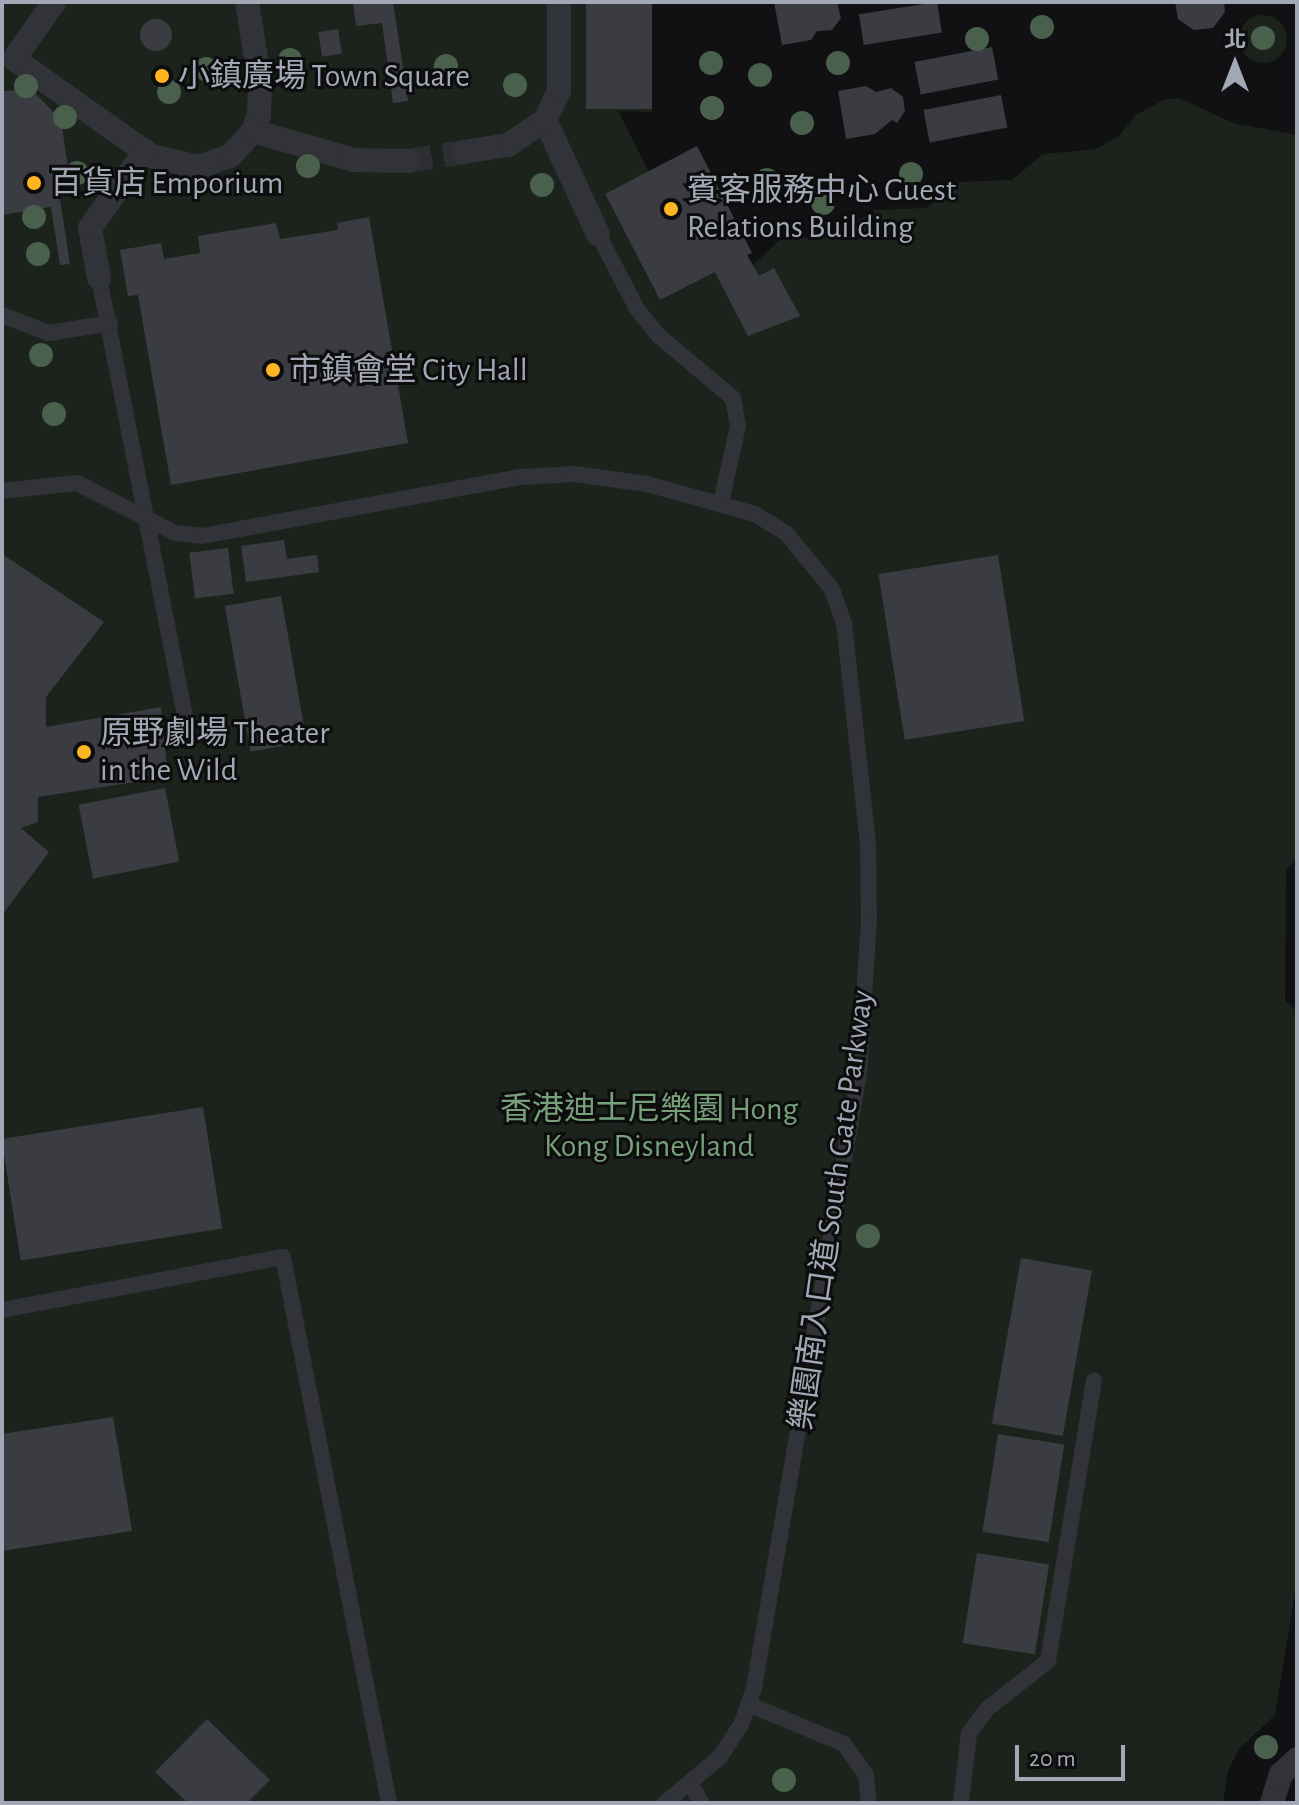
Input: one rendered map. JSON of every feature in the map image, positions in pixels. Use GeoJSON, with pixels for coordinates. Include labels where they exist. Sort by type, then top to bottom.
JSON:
{"type":"FeatureCollection","features":[{"type":"Feature","properties":{"kind":"street"},"geometry":{"type":"LineString","coordinates":[[54,2],[8,60],[166,163],[199,167],[230,156],[253,131],[262,99],[247,2]]}},
{"type":"Feature","properties":{"kind":"street"},"geometry":{"type":"LineString","coordinates":[[464,152],[508,145],[545,120],[559,91],[559,2]]}},
{"type":"Feature","properties":{"kind":"street"},"geometry":{"type":"LineString","coordinates":[[545,120],[598,234]]}},
{"type":"Feature","properties":{"kind":"street"},"geometry":{"type":"LineString","coordinates":[[253,131],[354,160],[408,161]]}},
{"type":"Feature","properties":{"kind":"street"},"geometry":{"type":"LineString","coordinates":[[99,278],[90,228],[145,151]]}},
{"type":"Feature","properties":{"kind":"street"},"geometry":{"type":"LineString","coordinates":[[1272,1803],[1281,1774],[1297,1759]]}},
{"type":"Feature","properties":{"kind":"lane"},"geometry":{"type":"LineString","coordinates":[[598,234],[651,327],[733,398],[738,426],[721,502]]}},
{"type":"Feature","properties":{"kind":"lane"},"geometry":{"type":"LineString","coordinates":[[99,278],[150,521],[186,720]]}},
{"type":"Feature","properties":{"kind":"lane"},"geometry":{"type":"LineString","coordinates":[[2,315],[49,333],[110,323]]}},
{"type":"Feature","properties":{"kind":"lane","name":"樂園南入口道 South Gate Parkway"},"geometry":{"type":"LineString","coordinates":[[2,491],[77,483],[175,533],[202,536],[521,477],[574,474],[721,502],[786,533],[832,589],[844,623],[868,843],[868,951],[859,1073],[787,1509],[748,1704],[732,1741],[691,1785],[665,1803]]}},
{"type":"Feature","properties":{"kind":"lane"},"geometry":{"type":"LineString","coordinates":[[2,1310],[283,1257],[389,1803]]}},
{"type":"Feature","properties":{"kind":"lane"},"geometry":{"type":"LineString","coordinates":[[961,1803],[969,1733],[988,1708],[1048,1661],[1094,1381]]}},
{"type":"Feature","properties":{"kind":"lane"},"geometry":{"type":"LineString","coordinates":[[748,1704],[844,1744],[866,1776],[869,1803]]}},
{"type":"Feature","properties":{"kind":"lane"},"geometry":{"type":"LineString","coordinates":[[691,1785],[702,1803]]}},
{"type":"Feature","properties":{"kind":"green space","name":"香港迪士尼樂園 Hong Kong Disneyland"},"geometry":{"type":"Polygon","coordinates":[[[2,2],[652,2],[652,112],[618,111],[649,172],[605,195],[660,300],[747,255],[753,265],[781,239],[836,236],[874,210],[926,208],[958,182],[1012,180],[1043,154],[1096,149],[1119,136],[1137,114],[1164,100],[1179,98],[1233,123],[1297,135],[1297,859],[1286,870],[1285,1000],[1297,1012],[1297,1580],[1275,1715],[1239,1749],[1228,1771],[1223,1803],[2,1803],[2,2]]]}},
{"type":"Feature","properties":{"kind":"green space"},"geometry":{"type":"Polygon","coordinates":[[[1263,15],[1280,22],[1287,39],[1280,56],[1263,63],[1246,56],[1239,39],[1246,22],[1263,15]]]}},
{"type":"Feature","properties":{"kind":"building"},"geometry":{"type":"Polygon","coordinates":[[[353,2],[393,2],[408,101],[393,103],[382,23],[356,26],[353,2]]]}},
{"type":"Feature","properties":{"kind":"building"},"geometry":{"type":"Polygon","coordinates":[[[586,2],[652,2],[652,109],[586,109],[586,2]]]}},
{"type":"Feature","properties":{"kind":"building"},"geometry":{"type":"Polygon","coordinates":[[[774,2],[837,2],[841,18],[832,30],[817,31],[811,40],[782,45],[774,2]]]}},
{"type":"Feature","properties":{"kind":"building"},"geometry":{"type":"Polygon","coordinates":[[[937,2],[942,33],[864,45],[859,14],[937,2]]]}},
{"type":"Feature","properties":{"kind":"building"},"geometry":{"type":"Polygon","coordinates":[[[1175,2],[1224,2],[1225,12],[1213,28],[1194,30],[1178,19],[1175,2]]]}},
{"type":"Feature","properties":{"kind":"building"},"geometry":{"type":"Polygon","coordinates":[[[156,19],[167,24],[172,35],[167,46],[156,51],[145,46],[140,35],[145,24],[156,19]]]}},
{"type":"Feature","properties":{"kind":"building"},"geometry":{"type":"Polygon","coordinates":[[[338,29],[342,54],[322,57],[318,32],[338,29]]]}},
{"type":"Feature","properties":{"kind":"building"},"geometry":{"type":"Polygon","coordinates":[[[992,47],[998,79],[921,94],[914,62],[992,47]]]}},
{"type":"Feature","properties":{"kind":"building"},"geometry":{"type":"Polygon","coordinates":[[[866,86],[876,92],[891,88],[903,97],[905,111],[897,123],[892,120],[875,134],[846,139],[838,91],[866,86]]]}},
{"type":"Feature","properties":{"kind":"building","name":"百貨店 Emporium"},"geometry":{"type":"Polygon","coordinates":[[[2,91],[33,91],[61,120],[69,174],[64,175],[67,191],[59,193],[70,264],[60,265],[51,207],[2,215],[2,91]]]}},
{"type":"Feature","properties":{"kind":"building"},"geometry":{"type":"Polygon","coordinates":[[[1001,95],[1007,127],[930,142],[923,110],[1001,95]]]}},
{"type":"Feature","properties":{"kind":"building","name":"賓客服務中心 Guest Relations Building"},"geometry":{"type":"Polygon","coordinates":[[[697,146],[752,253],[747,255],[759,276],[774,268],[800,316],[748,336],[715,272],[660,300],[605,194],[697,146]]]}},
{"type":"Feature","properties":{"kind":"building","name":"市鎮會堂 City Hall"},"geometry":{"type":"Polygon","coordinates":[[[369,217],[408,443],[171,485],[138,295],[128,296],[120,250],[161,243],[164,259],[200,253],[198,236],[276,223],[280,239],[338,230],[337,223],[369,217]]]}},
{"type":"Feature","properties":{"kind":"building"},"geometry":{"type":"Polygon","coordinates":[[[284,540],[287,559],[317,555],[319,572],[246,582],[241,546],[284,540]]]}},
{"type":"Feature","properties":{"kind":"building"},"geometry":{"type":"Polygon","coordinates":[[[228,548],[234,594],[195,598],[189,553],[228,548]]]}},
{"type":"Feature","properties":{"kind":"building","name":"原野劇場 Theater in the Wild"},"geometry":{"type":"Polygon","coordinates":[[[2,554],[104,622],[46,697],[46,727],[161,707],[168,777],[38,797],[38,822],[21,828],[49,852],[2,915],[2,554]]]}},
{"type":"Feature","properties":{"kind":"building"},"geometry":{"type":"Polygon","coordinates":[[[998,555],[1024,721],[905,740],[878,574],[998,555]]]}},
{"type":"Feature","properties":{"kind":"building"},"geometry":{"type":"Polygon","coordinates":[[[281,596],[307,742],[251,752],[225,606],[281,596]]]}},
{"type":"Feature","properties":{"kind":"building"},"geometry":{"type":"Polygon","coordinates":[[[165,788],[179,862],[93,878],[79,805],[165,788]]]}},
{"type":"Feature","properties":{"kind":"building"},"geometry":{"type":"Polygon","coordinates":[[[203,1107],[222,1228],[21,1260],[2,1139],[203,1107]]]}},
{"type":"Feature","properties":{"kind":"building"},"geometry":{"type":"Polygon","coordinates":[[[1021,1258],[1092,1271],[1063,1436],[992,1423],[1021,1258]]]}},
{"type":"Feature","properties":{"kind":"building"},"geometry":{"type":"Polygon","coordinates":[[[113,1417],[132,1531],[2,1551],[2,1434],[113,1417]]]}},
{"type":"Feature","properties":{"kind":"building"},"geometry":{"type":"Polygon","coordinates":[[[998,1434],[1064,1444],[1049,1542],[983,1532],[998,1434]]]}},
{"type":"Feature","properties":{"kind":"building"},"geometry":{"type":"Polygon","coordinates":[[[977,1553],[1049,1564],[1035,1654],[963,1643],[977,1553]]]}},
{"type":"Feature","properties":{"kind":"building"},"geometry":{"type":"Polygon","coordinates":[[[207,1719],[270,1780],[247,1803],[188,1803],[155,1772],[207,1719]]]}},
{"type":"Feature","properties":{"kind":"tunnel"},"geometry":{"type":"LineString","coordinates":[[408,161],[464,152]]}},
{"type":"Feature","properties":{"kind":"place","name":"小鎮廣場 Town Square"},"geometry":{"type":"Point","coordinates":[162,76]}},
{"type":"Feature","properties":{"kind":"place","name":"百貨店 Emporium"},"geometry":{"type":"Point","coordinates":[34,183]}},
{"type":"Feature","properties":{"kind":"place","name":"賓客服務中心 Guest Relations Building"},"geometry":{"type":"Point","coordinates":[671,209]}},
{"type":"Feature","properties":{"kind":"place","name":"市鎮會堂 City Hall"},"geometry":{"type":"Point","coordinates":[273,370]}},
{"type":"Feature","properties":{"kind":"place","name":"原野劇場 Theater in the Wild"},"geometry":{"type":"Point","coordinates":[84,752]}}]}
